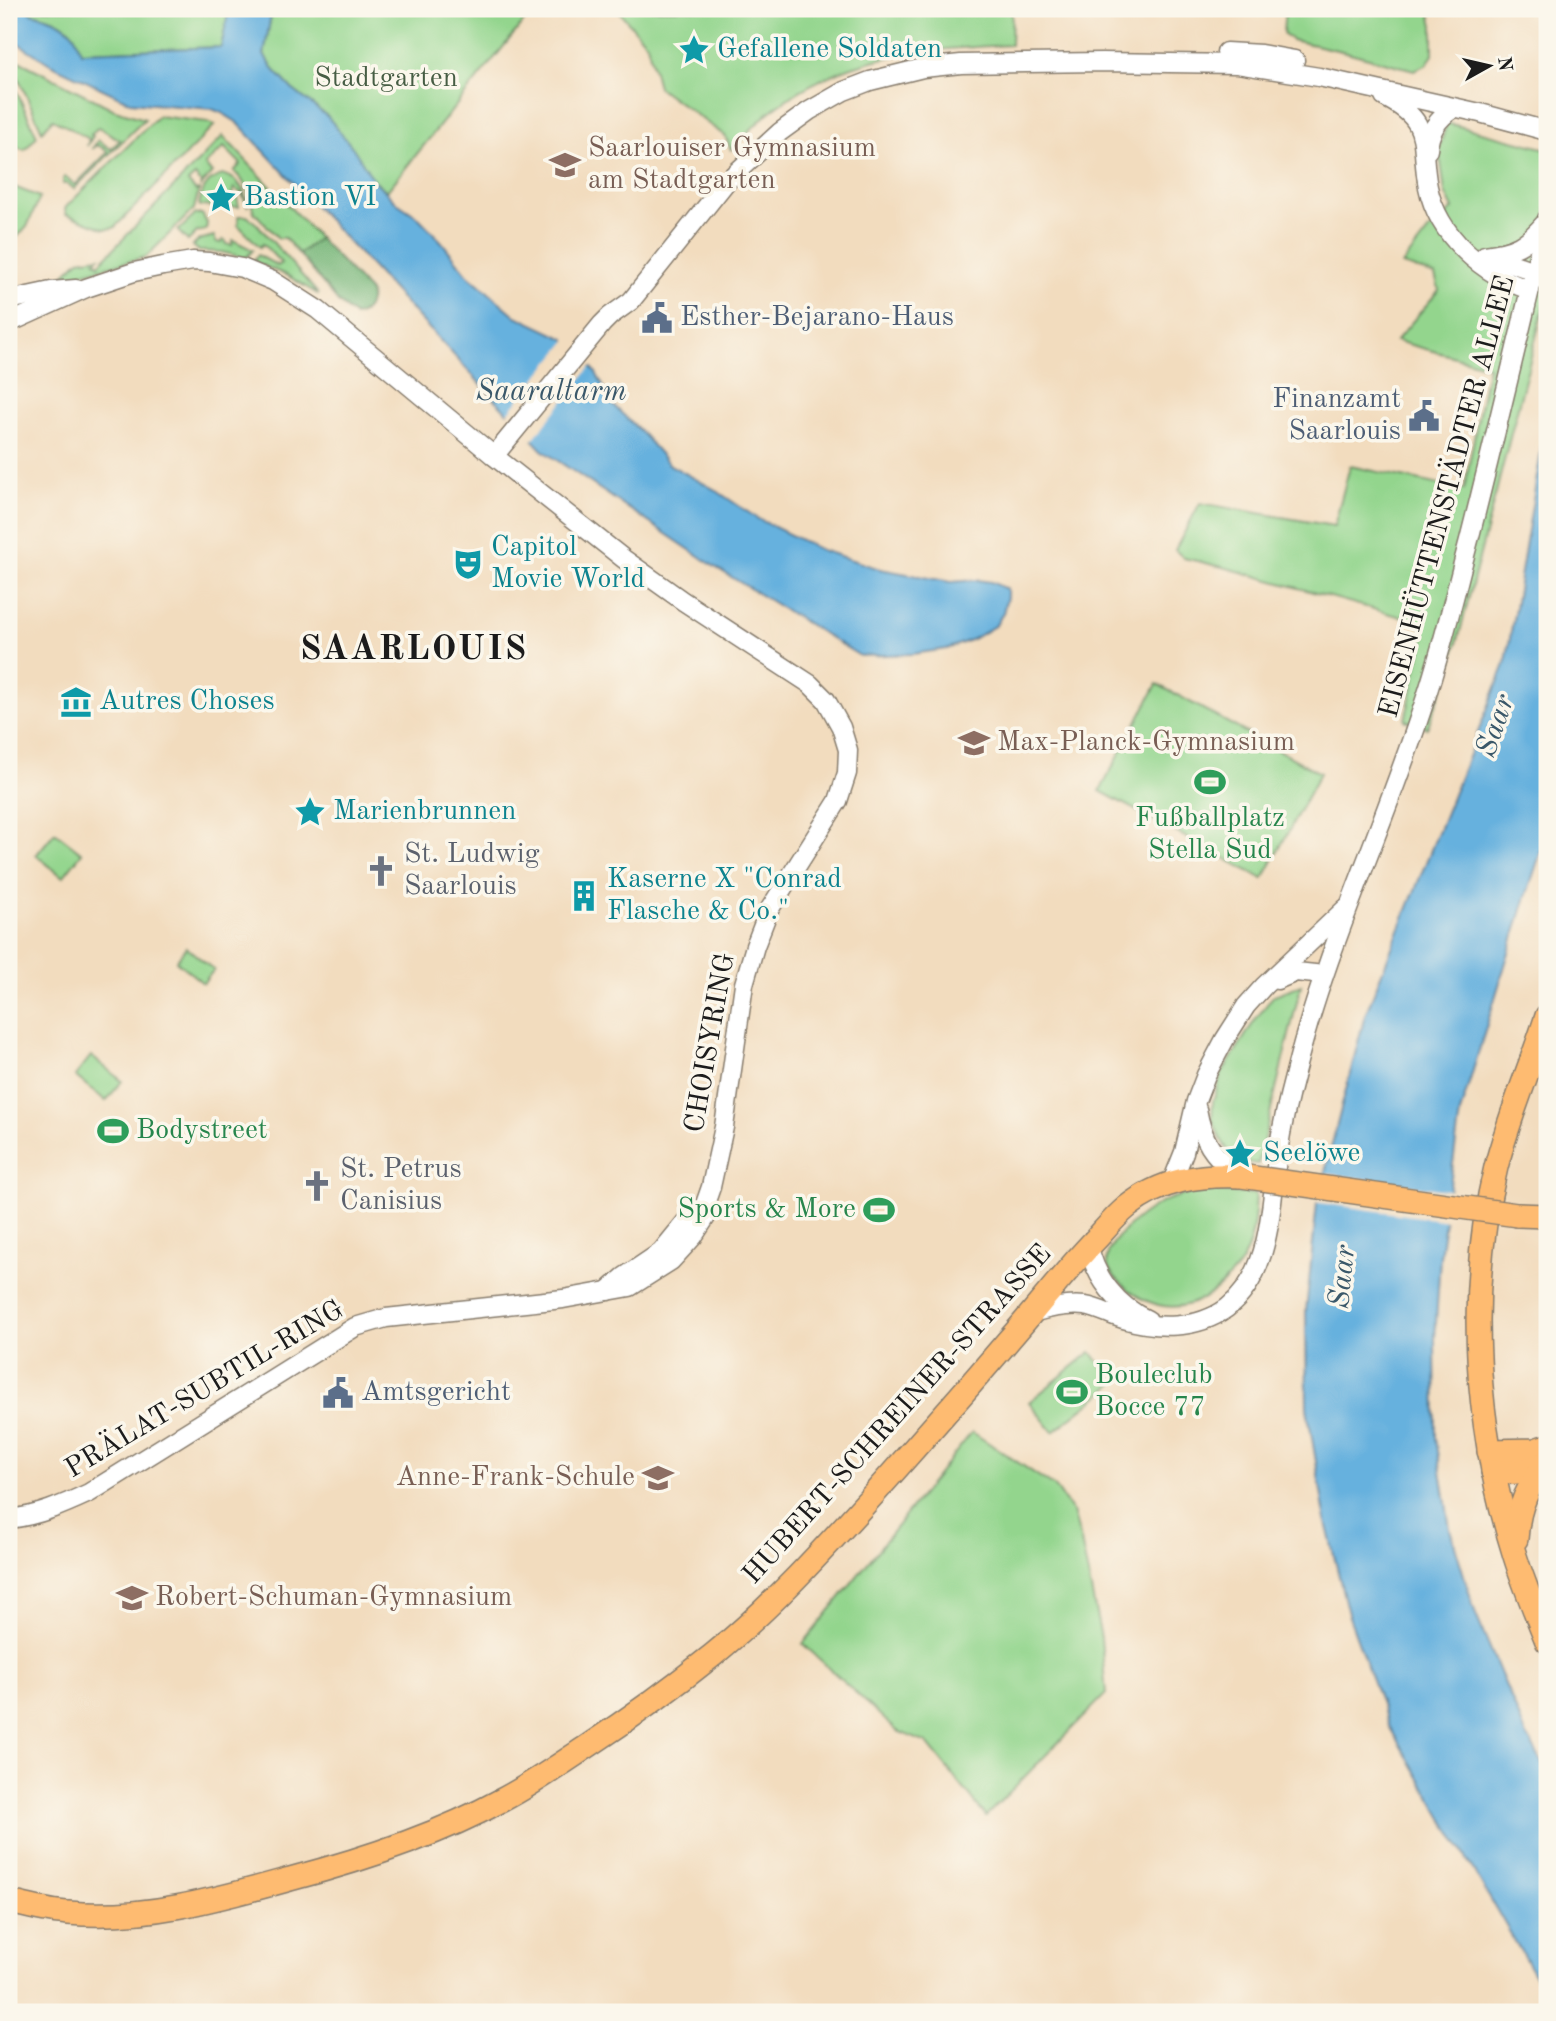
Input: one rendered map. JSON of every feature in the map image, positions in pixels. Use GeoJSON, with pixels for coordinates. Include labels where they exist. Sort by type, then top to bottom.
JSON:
{"type":"FeatureCollection","features":[{"type":"Feature","properties":{"kind":"main road"},"geometry":{"type":"LineString","coordinates":[[1545,1026],[1497,1166],[1483,1236],[1478,1321],[1481,1392],[1491,1461],[1515,1556],[1547,1641]]}},
{"type":"Feature","properties":{"kind":"main road","name":"HUBERT-SCHREINER-STRASSE"},"geometry":{"type":"LineString","coordinates":[[9,1902],[66,1913],[133,1914],[231,1895],[320,1871],[443,1828],[500,1801],[541,1777],[624,1722],[716,1653],[796,1579],[951,1408],[1089,1245],[1127,1207],[1172,1182],[1213,1175],[1239,1176],[1517,1215],[1547,1216]]}},
{"type":"Feature","properties":{"kind":"main road"},"geometry":{"type":"LineString","coordinates":[[1491,1461],[1510,1473],[1533,1470],[1547,1456]]}},
{"type":"Feature","properties":{"kind":"main road"},"geometry":{"type":"LineString","coordinates":[[1515,1556],[1517,1521],[1522,1503],[1547,1456]]}},
{"type":"Feature","properties":{"kind":"street"},"geometry":{"type":"LineString","coordinates":[[610,316],[622,293],[719,172],[773,122],[839,81],[866,70],[922,56],[961,52],[1185,51],[1261,54],[1345,71],[1546,125]]}},
{"type":"Feature","properties":{"kind":"street"},"geometry":{"type":"LineString","coordinates":[[499,450],[610,316],[631,301],[727,181],[780,132],[810,111],[844,91],[899,72],[961,64],[1237,64],[1319,77],[1453,108],[1546,125]]}},
{"type":"Feature","properties":{"kind":"street"},"geometry":{"type":"LineString","coordinates":[[1362,86],[1395,102],[1420,125],[1428,186],[1442,222],[1481,265],[1504,280],[1530,290]]}},
{"type":"Feature","properties":{"kind":"street"},"geometry":{"type":"LineString","coordinates":[[1426,164],[1428,142],[1434,126],[1453,108]]}},
{"type":"Feature","properties":{"kind":"street"},"geometry":{"type":"LineString","coordinates":[[1485,255],[1506,252],[1521,246],[1547,220]]}},
{"type":"Feature","properties":{"kind":"street","name":"EISENHÜTTENSTÄDTER ALLEE"},"geometry":{"type":"LineString","coordinates":[[1032,1313],[1050,1307],[1089,1306],[1122,1319],[1161,1326],[1185,1325],[1206,1319],[1227,1307],[1248,1285],[1264,1251],[1278,1152],[1301,1047],[1324,975],[1415,731],[1437,663],[1547,220]]}},
{"type":"Feature","properties":{"kind":"street"},"geometry":{"type":"LineString","coordinates":[[1466,251],[1534,271]]}},
{"type":"Feature","properties":{"kind":"street","name":"CHOISYRING"},"geometry":{"type":"LineString","coordinates":[[86,288],[134,272],[193,261],[234,266],[273,281],[318,310],[499,450],[624,559],[810,684],[826,700],[841,727],[848,750],[847,773],[838,801],[769,910],[755,946],[744,984],[724,1127],[704,1207],[706,1217],[693,1237],[671,1261]]}},
{"type":"Feature","properties":{"kind":"street"},"geometry":{"type":"LineString","coordinates":[[9,300],[51,291],[86,288]]}},
{"type":"Feature","properties":{"kind":"street"},"geometry":{"type":"LineString","coordinates":[[9,323],[86,288]]}},
{"type":"Feature","properties":{"kind":"street","name":"EISENHÜTTENSTÄDTER ALLEE"},"geometry":{"type":"LineString","coordinates":[[1172,1182],[1184,1152],[1196,1101],[1206,1075],[1246,1006],[1350,905]]}},
{"type":"Feature","properties":{"kind":"street","name":"EISENHÜTTENSTÄDTER ALLEE"},"geometry":{"type":"LineString","coordinates":[[1264,986],[1296,972],[1324,975]]}},
{"type":"Feature","properties":{"kind":"street"},"geometry":{"type":"LineString","coordinates":[[1196,1101],[1203,1136],[1210,1149],[1239,1176]]}},
{"type":"Feature","properties":{"kind":"street"},"geometry":{"type":"LineString","coordinates":[[607,1292],[624,1276],[660,1252],[692,1214],[704,1207]]}},
{"type":"Feature","properties":{"kind":"street"},"geometry":{"type":"LineString","coordinates":[[1089,1245],[1095,1269],[1113,1294],[1143,1318],[1161,1326]]}},
{"type":"Feature","properties":{"kind":"street","name":"PRÄLAT-SUBTIL-RING"},"geometry":{"type":"LineString","coordinates":[[10,1519],[32,1516],[89,1493],[355,1327],[397,1317],[607,1292],[630,1287],[671,1261]]}},
{"type":"Feature","properties":{"kind":"green space"},"geometry":{"type":"Polygon","coordinates":[[[28,9],[229,9],[222,47],[80,52],[74,35],[65,26],[31,13],[28,9]]]}},
{"type":"Feature","properties":{"kind":"green space","name":"Stadtgarten"},"geometry":{"type":"Polygon","coordinates":[[[272,9],[534,9],[387,191],[373,179],[328,117],[292,89],[264,55],[272,9]]]}},
{"type":"Feature","properties":{"kind":"green space"},"geometry":{"type":"Polygon","coordinates":[[[617,9],[1012,9],[1011,45],[916,52],[858,65],[801,90],[767,114],[731,150],[725,136],[658,87],[647,44],[617,9]]]}},
{"type":"Feature","properties":{"kind":"green space"},"geometry":{"type":"Polygon","coordinates":[[[1285,9],[1429,9],[1433,25],[1433,55],[1426,65],[1414,70],[1292,40],[1283,33],[1285,9]]]}},
{"type":"Feature","properties":{"kind":"green space"},"geometry":{"type":"Polygon","coordinates":[[[9,56],[115,110],[145,119],[74,189],[63,184],[65,176],[75,185],[108,152],[98,145],[92,149],[98,140],[111,149],[120,140],[98,127],[87,146],[89,139],[53,119],[42,131],[15,70],[9,64],[9,56]]]}},
{"type":"Feature","properties":{"kind":"green space"},"geometry":{"type":"Polygon","coordinates":[[[16,90],[37,136],[25,150],[9,144],[9,91],[16,90]]]}},
{"type":"Feature","properties":{"kind":"green space"},"geometry":{"type":"Polygon","coordinates":[[[158,116],[215,125],[114,228],[105,229],[66,214],[67,206],[158,116]]]}},
{"type":"Feature","properties":{"kind":"green space"},"geometry":{"type":"Polygon","coordinates":[[[1447,123],[1547,149],[1547,303],[1544,306],[1451,667],[1427,728],[1405,720],[1425,633],[1416,621],[1184,558],[1175,550],[1200,503],[1334,526],[1350,466],[1464,490],[1488,366],[1396,341],[1439,290],[1435,275],[1402,265],[1430,229],[1453,209],[1445,193],[1439,148],[1447,123]]]}},
{"type":"Feature","properties":{"kind":"green space"},"geometry":{"type":"Polygon","coordinates":[[[223,136],[319,238],[299,254],[285,238],[278,238],[254,212],[248,191],[234,171],[241,164],[224,147],[205,165],[212,173],[200,187],[201,183],[195,176],[188,182],[196,191],[199,190],[194,209],[146,257],[60,279],[79,260],[99,257],[95,261],[99,264],[223,136]]]}},
{"type":"Feature","properties":{"kind":"green space"},"geometry":{"type":"Polygon","coordinates":[[[224,175],[238,183],[248,207],[242,194],[234,188],[233,195],[237,197],[239,207],[199,206],[206,186],[218,176],[224,175]]]}},
{"type":"Feature","properties":{"kind":"green space"},"geometry":{"type":"Polygon","coordinates":[[[9,185],[40,197],[27,227],[9,245],[9,185]]]}},
{"type":"Feature","properties":{"kind":"green space"},"geometry":{"type":"Polygon","coordinates":[[[196,214],[202,214],[207,223],[206,230],[197,232],[188,241],[178,231],[196,214]]]}},
{"type":"Feature","properties":{"kind":"green space"},"geometry":{"type":"Polygon","coordinates":[[[238,216],[247,216],[258,225],[319,295],[288,276],[253,261],[258,255],[278,266],[281,263],[263,244],[260,247],[238,225],[238,216]]]}},
{"type":"Feature","properties":{"kind":"green space"},"geometry":{"type":"Polygon","coordinates":[[[214,236],[216,242],[221,243],[222,240],[232,245],[233,240],[253,250],[246,258],[221,252],[199,251],[193,246],[199,240],[214,236]]]}},
{"type":"Feature","properties":{"kind":"green space"},"geometry":{"type":"Polygon","coordinates":[[[319,238],[370,292],[369,304],[359,315],[355,316],[339,303],[299,254],[319,238]]]}},
{"type":"Feature","properties":{"kind":"green space","name":"Fußballplatz Stella Sud"},"geometry":{"type":"Polygon","coordinates":[[[1157,684],[1320,773],[1263,879],[1100,791],[1157,684]]]}},
{"type":"Feature","properties":{"kind":"green space"},"geometry":{"type":"Polygon","coordinates":[[[55,832],[82,853],[63,877],[36,855],[55,832]]]}},
{"type":"Feature","properties":{"kind":"green space"},"geometry":{"type":"Polygon","coordinates":[[[186,947],[214,970],[203,983],[176,961],[186,947]]]}},
{"type":"Feature","properties":{"kind":"green space"},"geometry":{"type":"Polygon","coordinates":[[[1301,985],[1258,1164],[1243,1162],[1229,1152],[1212,1118],[1213,1101],[1222,1073],[1274,995],[1301,985]]]}},
{"type":"Feature","properties":{"kind":"green space"},"geometry":{"type":"Polygon","coordinates":[[[91,1056],[122,1081],[106,1101],[75,1076],[91,1056]]]}},
{"type":"Feature","properties":{"kind":"green space"},"geometry":{"type":"Polygon","coordinates":[[[1205,1191],[1256,1194],[1252,1234],[1243,1260],[1219,1287],[1200,1300],[1167,1306],[1143,1299],[1118,1281],[1108,1267],[1107,1258],[1110,1249],[1124,1231],[1159,1204],[1175,1197],[1205,1191]]]}},
{"type":"Feature","properties":{"kind":"green space","name":"Bouleclub Bocce 77"},"geometry":{"type":"Polygon","coordinates":[[[1091,1352],[1115,1383],[1053,1432],[1029,1402],[1091,1352]]]}},
{"type":"Feature","properties":{"kind":"green space"},"geometry":{"type":"Polygon","coordinates":[[[972,1432],[1055,1487],[1073,1512],[1101,1638],[1106,1694],[986,1816],[927,1743],[897,1731],[803,1644],[972,1432]]]}},
{"type":"Feature","properties":{"kind":"water","name":"Saaraltarm"},"geometry":{"type":"Polygon","coordinates":[[[9,9],[28,9],[31,13],[60,23],[74,35],[81,52],[221,47],[229,9],[272,9],[264,55],[275,71],[292,89],[328,117],[373,179],[397,203],[418,217],[468,275],[516,316],[565,339],[595,371],[614,406],[670,465],[714,489],[758,519],[821,550],[880,569],[951,582],[991,582],[1007,589],[1003,613],[996,625],[973,639],[947,649],[912,654],[860,656],[715,567],[542,450],[238,123],[212,109],[130,102],[50,64],[10,38],[9,9]]]}},
{"type":"Feature","properties":{"kind":"water","name":"Saar"},"geometry":{"type":"Polygon","coordinates":[[[1547,416],[1547,833],[1460,1113],[1440,1257],[1435,1339],[1436,1438],[1450,1529],[1476,1615],[1526,1734],[1547,1771],[1547,1996],[1389,1726],[1348,1614],[1326,1522],[1307,1408],[1306,1311],[1317,1203],[1365,1015],[1506,662],[1547,416]]]}},
{"type":"Feature","properties":{"kind":"pier"},"geometry":{"type":"Polygon","coordinates":[[[569,338],[593,364],[530,443],[505,416],[569,338]]]}},
{"type":"Feature","properties":{"kind":"pier"},"geometry":{"type":"Polygon","coordinates":[[[1321,1173],[1453,1191],[1448,1221],[1313,1202],[1321,1173]]]}},
{"type":"Feature","properties":{"kind":"place","name":"Gefallene Soldaten"},"geometry":{"type":"Point","coordinates":[694,50]}},
{"type":"Feature","properties":{"kind":"place","name":"Saarlouiser Gymnasium am Stadtgarten"},"geometry":{"type":"Point","coordinates":[565,165]}},
{"type":"Feature","properties":{"kind":"place","name":"Bastion VI"},"geometry":{"type":"Point","coordinates":[221,198]}},
{"type":"Feature","properties":{"kind":"place","name":"Esther-Bejarano-Haus"},"geometry":{"type":"Point","coordinates":[657,318]}},
{"type":"Feature","properties":{"kind":"place","name":"Finanzamt Saarlouis"},"geometry":{"type":"Point","coordinates":[1424,416]}},
{"type":"Feature","properties":{"kind":"place","name":"Capitol Movie World"},"geometry":{"type":"Point","coordinates":[468,564]}},
{"type":"Feature","properties":{"kind":"place","name":"Autres Choses"},"geometry":{"type":"Point","coordinates":[76,702]}},
{"type":"Feature","properties":{"kind":"place","name":"Max-Planck-Gymnasium"},"geometry":{"type":"Point","coordinates":[974,743]}},
{"type":"Feature","properties":{"kind":"place","name":"Fußballplatz Stella Sud"},"geometry":{"type":"Point","coordinates":[1210,782]}},
{"type":"Feature","properties":{"kind":"place","name":"Marienbrunnen"},"geometry":{"type":"Point","coordinates":[310,812]}},
{"type":"Feature","properties":{"kind":"place","name":"St. Ludwig Saarlouis"},"geometry":{"type":"Point","coordinates":[381,871]}},
{"type":"Feature","properties":{"kind":"place","name":"Kaserne X \"Conrad Flasche & Co.\""},"geometry":{"type":"Point","coordinates":[584,896]}},
{"type":"Feature","properties":{"kind":"place","name":"Bodystreet"},"geometry":{"type":"Point","coordinates":[113,1131]}},
{"type":"Feature","properties":{"kind":"place","name":"Seelöwe"},"geometry":{"type":"Point","coordinates":[1240,1154]}},
{"type":"Feature","properties":{"kind":"place","name":"St. Petrus Canisius"},"geometry":{"type":"Point","coordinates":[317,1186]}},
{"type":"Feature","properties":{"kind":"place","name":"Sports & More"},"geometry":{"type":"Point","coordinates":[879,1210]}},
{"type":"Feature","properties":{"kind":"place","name":"Bouleclub Bocce 77"},"geometry":{"type":"Point","coordinates":[1072,1392]}},
{"type":"Feature","properties":{"kind":"place","name":"Amtsgericht"},"geometry":{"type":"Point","coordinates":[338,1393]}},
{"type":"Feature","properties":{"kind":"place","name":"Anne-Frank-Schule"},"geometry":{"type":"Point","coordinates":[658,1478]}},
{"type":"Feature","properties":{"kind":"place","name":"Robert-Schuman-Gymnasium"},"geometry":{"type":"Point","coordinates":[132,1598]}},
{"type":"Feature","properties":{"kind":"district","name":"SAARLOUIS"},"geometry":{"type":"Point","coordinates":[414,649]}}]}
